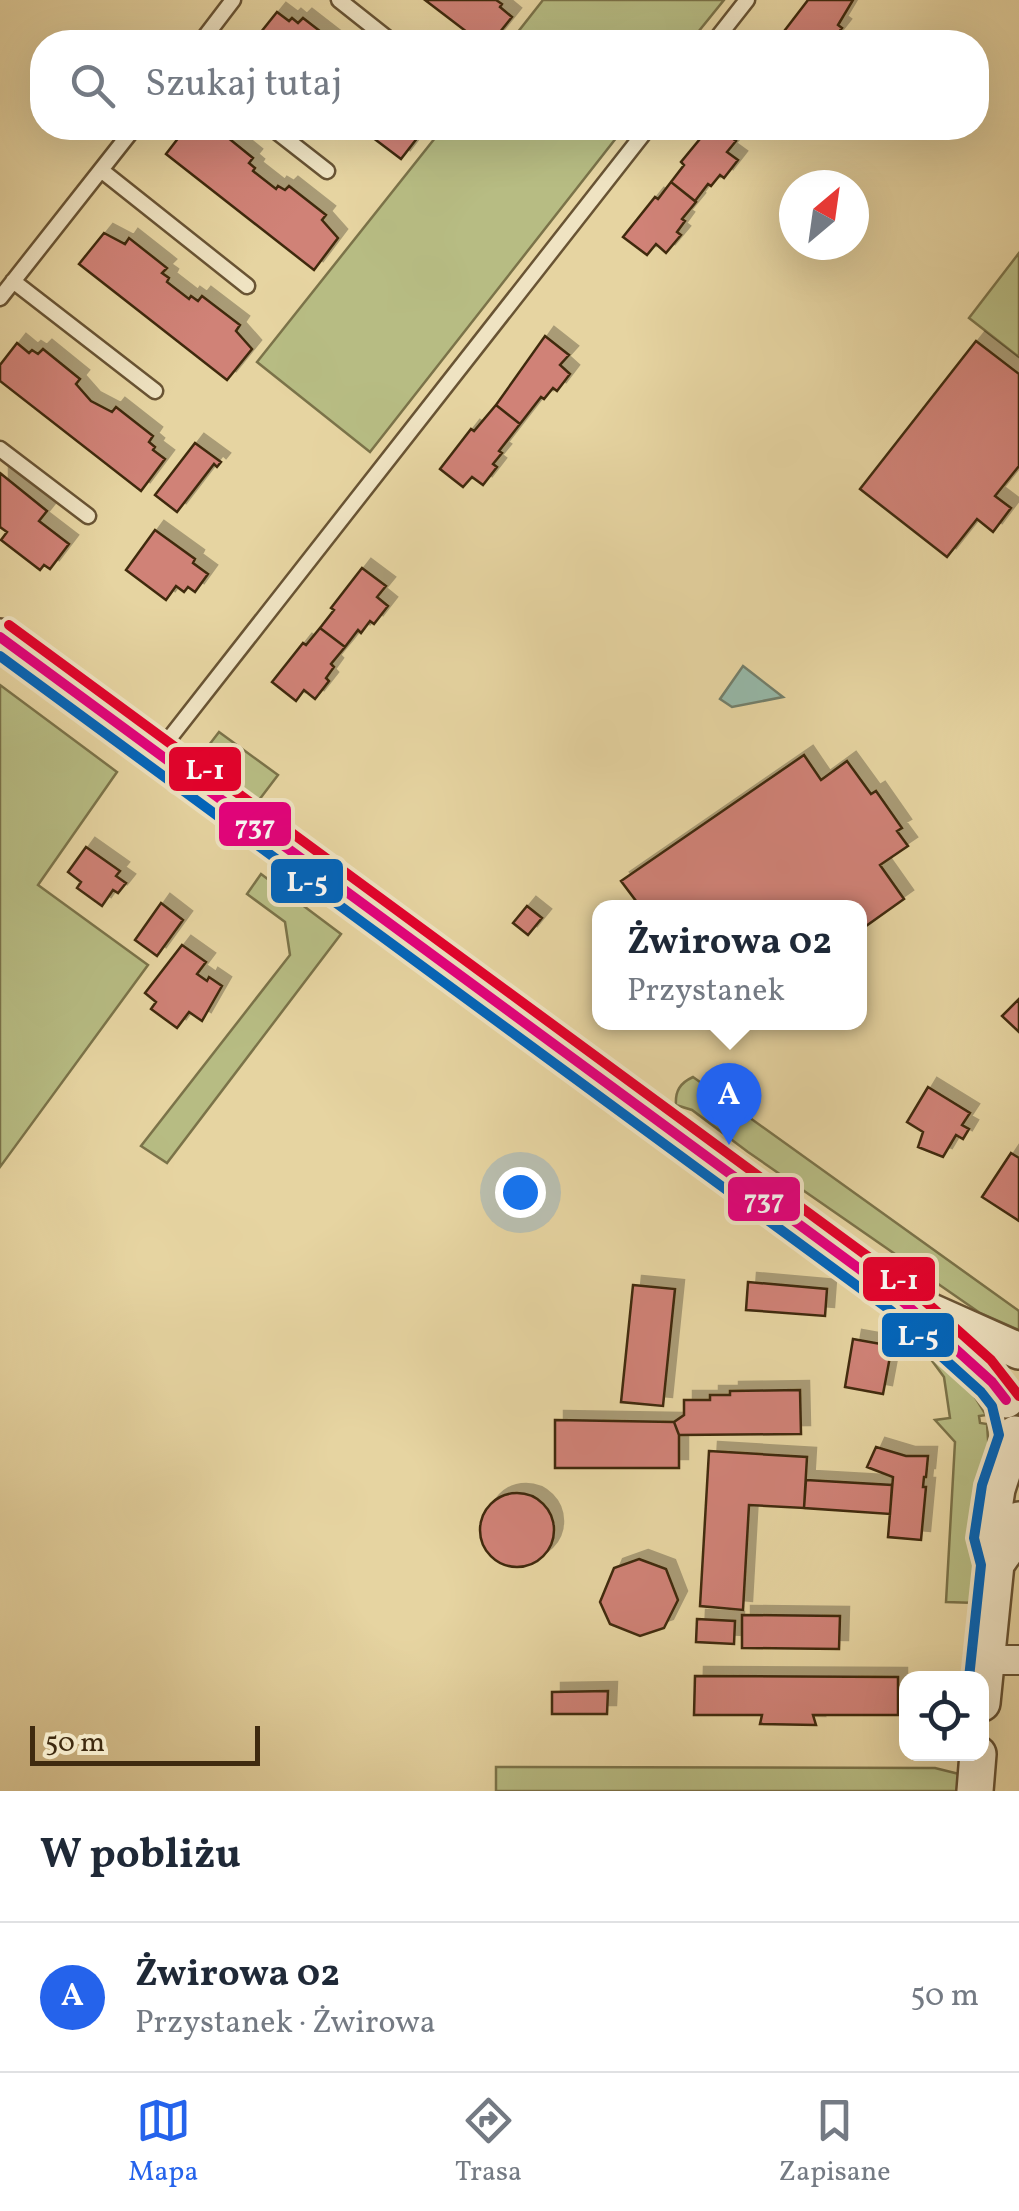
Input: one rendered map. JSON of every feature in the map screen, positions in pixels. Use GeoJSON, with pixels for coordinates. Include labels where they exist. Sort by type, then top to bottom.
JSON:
{"type":"FeatureCollection","features":[{"type":"Feature","properties":{"kind":"street"},"geometry":{"type":"LineString","coordinates":[[0,638],[899,1298],[992,1382],[1015,1411],[989,1540],[996,1564],[1002,1660],[989,1688]]}},
{"type":"Feature","properties":{"kind":"street"},"geometry":{"type":"LineString","coordinates":[[899,1298],[1019,1351]]}},
{"type":"Feature","properties":{"kind":"street"},"geometry":{"type":"LineString","coordinates":[[996,1564],[1010,1544],[1019,1520]]}},
{"type":"Feature","properties":{"kind":"street"},"geometry":{"type":"LineString","coordinates":[[975,1791],[977,1761]]}},
{"type":"Feature","properties":{"kind":"lane"},"geometry":{"type":"LineString","coordinates":[[210,30],[234,0]]}},
{"type":"Feature","properties":{"kind":"lane"},"geometry":{"type":"LineString","coordinates":[[338,0],[377,30]]}},
{"type":"Feature","properties":{"kind":"lane"},"geometry":{"type":"LineString","coordinates":[[724,30],[748,0]]}},
{"type":"Feature","properties":{"kind":"lane"},"geometry":{"type":"LineString","coordinates":[[0,298],[125,140]]}},
{"type":"Feature","properties":{"kind":"lane"},"geometry":{"type":"LineString","coordinates":[[287,140],[326,171]]}},
{"type":"Feature","properties":{"kind":"lane"},"geometry":{"type":"LineString","coordinates":[[158,754],[639,140]]}},
{"type":"Feature","properties":{"kind":"lane"},"geometry":{"type":"LineString","coordinates":[[101,170],[248,286]]}},
{"type":"Feature","properties":{"kind":"lane"},"geometry":{"type":"LineString","coordinates":[[13,281],[155,391]]}},
{"type":"Feature","properties":{"kind":"lane"},"geometry":{"type":"LineString","coordinates":[[0,450],[88,516]]}},
{"type":"Feature","properties":{"kind":"green space"},"geometry":{"type":"Polygon","coordinates":[[[543,0],[724,0],[700,30],[519,30],[543,0]]]}},
{"type":"Feature","properties":{"kind":"green space"},"geometry":{"type":"Polygon","coordinates":[[[433,140],[615,140],[370,452],[257,362],[433,140]]]}},
{"type":"Feature","properties":{"kind":"green space"},"geometry":{"type":"Polygon","coordinates":[[[1019,253],[1019,357],[969,318],[1019,253]]]}},
{"type":"Feature","properties":{"kind":"green space"},"geometry":{"type":"Polygon","coordinates":[[[0,685],[117,772],[38,885],[148,965],[0,1167],[0,685]]]}},
{"type":"Feature","properties":{"kind":"green space"},"geometry":{"type":"Polygon","coordinates":[[[219,732],[278,775],[259,800],[205,759],[219,732]]]}},
{"type":"Feature","properties":{"kind":"green space"},"geometry":{"type":"Polygon","coordinates":[[[261,874],[341,934],[167,1163],[141,1146],[290,955],[285,922],[247,894],[261,874]]]}},
{"type":"Feature","properties":{"kind":"green space"},"geometry":{"type":"Polygon","coordinates":[[[693,1077],[1019,1311],[1019,1330],[980,1313],[692,1110],[676,1105],[679,1088],[693,1077]]]}},
{"type":"Feature","properties":{"kind":"green space"},"geometry":{"type":"Polygon","coordinates":[[[927,1354],[972,1392],[986,1415],[979,1416],[980,1423],[987,1424],[989,1454],[979,1493],[977,1603],[946,1602],[955,1442],[935,1420],[950,1418],[944,1377],[927,1354]]]}},
{"type":"Feature","properties":{"kind":"green space"},"geometry":{"type":"Polygon","coordinates":[[[496,1767],[935,1768],[963,1775],[960,1791],[496,1791],[496,1767]]]}},
{"type":"Feature","properties":{"kind":"shaded area"},"geometry":{"type":"Polygon","coordinates":[[[743,666],[783,697],[732,707],[720,699],[743,666]]]}},
{"type":"Feature","properties":{"kind":"building"},"geometry":{"type":"Polygon","coordinates":[[[425,0],[496,0],[512,17],[502,30],[464,30],[425,0]]]}},
{"type":"Feature","properties":{"kind":"building"},"geometry":{"type":"Polygon","coordinates":[[[808,0],[853,0],[838,25],[840,30],[785,30],[808,0]]]}},
{"type":"Feature","properties":{"kind":"building"},"geometry":{"type":"Polygon","coordinates":[[[277,12],[289,21],[292,18],[298,23],[303,18],[318,30],[263,30],[277,12]]]}},
{"type":"Feature","properties":{"kind":"building"},"geometry":{"type":"Polygon","coordinates":[[[177,140],[231,140],[253,158],[249,163],[255,168],[253,171],[276,189],[289,186],[326,215],[322,220],[338,238],[314,270],[166,154],[177,140]]]}},
{"type":"Feature","properties":{"kind":"building"},"geometry":{"type":"Polygon","coordinates":[[[376,140],[416,140],[401,159],[376,140]]]}},
{"type":"Feature","properties":{"kind":"building"},"geometry":{"type":"Polygon","coordinates":[[[699,140],[736,141],[727,152],[738,160],[724,178],[720,175],[711,186],[708,184],[695,201],[671,182],[684,165],[681,162],[699,140]]]}},
{"type":"Feature","properties":{"kind":"building"},"geometry":{"type":"Polygon","coordinates":[[[671,182],[696,202],[682,219],[685,221],[677,232],[681,235],[666,253],[656,244],[647,255],[623,237],[671,182]]]}},
{"type":"Feature","properties":{"kind":"building"},"geometry":{"type":"Polygon","coordinates":[[[104,233],[125,244],[129,238],[167,268],[162,273],[169,278],[167,282],[189,299],[191,296],[198,301],[202,296],[240,325],[236,331],[252,349],[227,380],[79,264],[104,233]]]}},
{"type":"Feature","properties":{"kind":"building"},"geometry":{"type":"Polygon","coordinates":[[[545,336],[569,355],[560,365],[570,374],[557,391],[553,388],[544,399],[541,397],[520,424],[496,405],[545,336]]]}},
{"type":"Feature","properties":{"kind":"building"},"geometry":{"type":"Polygon","coordinates":[[[976,341],[1019,374],[1019,466],[995,496],[1011,508],[993,532],[977,519],[947,557],[860,489],[976,341]]]}},
{"type":"Feature","properties":{"kind":"building"},"geometry":{"type":"Polygon","coordinates":[[[17,343],[29,353],[32,350],[38,354],[43,349],[80,379],[76,384],[91,401],[112,412],[116,407],[153,436],[149,442],[155,447],[153,450],[165,459],[141,491],[0,381],[0,365],[17,343]]]}},
{"type":"Feature","properties":{"kind":"building"},"geometry":{"type":"Polygon","coordinates":[[[496,405],[520,424],[499,451],[502,453],[493,464],[497,467],[483,485],[472,477],[463,487],[440,469],[471,429],[474,431],[496,405]]]}},
{"type":"Feature","properties":{"kind":"building"},"geometry":{"type":"Polygon","coordinates":[[[195,443],[221,462],[217,467],[214,464],[177,512],[155,495],[195,443]]]}},
{"type":"Feature","properties":{"kind":"building"},"geometry":{"type":"Polygon","coordinates":[[[0,473],[47,511],[39,521],[69,544],[50,569],[44,565],[40,570],[1,540],[7,532],[0,527],[0,473]]]}},
{"type":"Feature","properties":{"kind":"building"},"geometry":{"type":"Polygon","coordinates":[[[155,530],[195,559],[193,563],[208,574],[195,592],[188,587],[184,592],[176,586],[166,600],[126,570],[155,530]]]}},
{"type":"Feature","properties":{"kind":"building"},"geometry":{"type":"Polygon","coordinates":[[[362,568],[386,586],[377,597],[388,606],[374,624],[370,621],[361,633],[358,630],[345,647],[320,628],[362,568]]]}},
{"type":"Feature","properties":{"kind":"building"},"geometry":{"type":"Polygon","coordinates":[[[320,628],[345,647],[331,664],[334,667],[326,678],[329,681],[315,699],[304,690],[296,701],[272,682],[320,628]]]}},
{"type":"Feature","properties":{"kind":"building"},"geometry":{"type":"Polygon","coordinates":[[[804,755],[821,780],[847,761],[871,794],[876,791],[902,828],[897,831],[908,846],[880,865],[904,899],[867,925],[867,900],[635,900],[621,881],[804,755]]]}},
{"type":"Feature","properties":{"kind":"building"},"geometry":{"type":"Polygon","coordinates":[[[86,847],[120,871],[116,876],[126,883],[118,893],[113,890],[102,906],[77,888],[81,882],[68,872],[86,847]]]}},
{"type":"Feature","properties":{"kind":"building"},"geometry":{"type":"Polygon","coordinates":[[[161,903],[183,920],[157,956],[135,940],[161,903]]]}},
{"type":"Feature","properties":{"kind":"building"},"geometry":{"type":"Polygon","coordinates":[[[527,906],[542,918],[528,935],[513,923],[527,906]]]}},
{"type":"Feature","properties":{"kind":"building"},"geometry":{"type":"Polygon","coordinates":[[[182,945],[206,962],[197,974],[222,986],[202,1021],[189,1012],[177,1028],[151,1009],[156,1002],[145,993],[182,945]]]}},
{"type":"Feature","properties":{"kind":"building"},"geometry":{"type":"Polygon","coordinates":[[[1019,999],[1019,1032],[1002,1016],[1019,999]]]}},
{"type":"Feature","properties":{"kind":"building"},"geometry":{"type":"Polygon","coordinates":[[[928,1087],[970,1113],[962,1125],[969,1129],[963,1139],[956,1135],[943,1157],[918,1147],[923,1132],[907,1122],[928,1087]]]}},
{"type":"Feature","properties":{"kind":"building"},"geometry":{"type":"Polygon","coordinates":[[[1011,1153],[1019,1158],[1019,1221],[982,1197],[1011,1153]]]}},
{"type":"Feature","properties":{"kind":"building"},"geometry":{"type":"Polygon","coordinates":[[[748,1282],[827,1289],[825,1316],[746,1310],[748,1282]]]}},
{"type":"Feature","properties":{"kind":"building"},"geometry":{"type":"Polygon","coordinates":[[[633,1285],[675,1289],[663,1406],[621,1402],[633,1285]]]}},
{"type":"Feature","properties":{"kind":"building"},"geometry":{"type":"Polygon","coordinates":[[[853,1339],[892,1346],[883,1394],[845,1387],[853,1339]]]}},
{"type":"Feature","properties":{"kind":"building"},"geometry":{"type":"Polygon","coordinates":[[[800,1390],[801,1434],[679,1435],[674,1422],[684,1415],[684,1400],[710,1400],[710,1395],[730,1395],[730,1391],[800,1390]]]}},
{"type":"Feature","properties":{"kind":"building"},"geometry":{"type":"Polygon","coordinates":[[[555,1420],[674,1422],[679,1435],[679,1468],[555,1468],[555,1420]]]}},
{"type":"Feature","properties":{"kind":"building"},"geometry":{"type":"Polygon","coordinates":[[[876,1447],[906,1456],[928,1456],[921,1540],[888,1537],[893,1477],[867,1467],[876,1447]]]}},
{"type":"Feature","properties":{"kind":"building"},"geometry":{"type":"Polygon","coordinates":[[[709,1451],[807,1457],[804,1508],[749,1505],[743,1610],[700,1606],[709,1451]]]}},
{"type":"Feature","properties":{"kind":"building"},"geometry":{"type":"Polygon","coordinates":[[[806,1480],[892,1485],[890,1514],[804,1508],[806,1480]]]}},
{"type":"Feature","properties":{"kind":"building"},"geometry":{"type":"Polygon","coordinates":[[[517,1493],[543,1504],[554,1530],[543,1556],[517,1567],[491,1556],[480,1530],[491,1504],[517,1493]]]}},
{"type":"Feature","properties":{"kind":"building"},"geometry":{"type":"Polygon","coordinates":[[[639,1559],[666,1569],[678,1600],[664,1628],[640,1636],[610,1624],[600,1602],[614,1568],[639,1559]]]}},
{"type":"Feature","properties":{"kind":"building"},"geometry":{"type":"Polygon","coordinates":[[[742,1615],[840,1616],[839,1649],[742,1648],[742,1615]]]}},
{"type":"Feature","properties":{"kind":"building"},"geometry":{"type":"Polygon","coordinates":[[[697,1619],[735,1621],[734,1644],[696,1642],[697,1619]]]}},
{"type":"Feature","properties":{"kind":"building"},"geometry":{"type":"Polygon","coordinates":[[[695,1676],[898,1677],[898,1715],[813,1715],[816,1725],[760,1724],[762,1715],[694,1715],[695,1676]]]}},
{"type":"Feature","properties":{"kind":"building"},"geometry":{"type":"Polygon","coordinates":[[[608,1691],[607,1714],[552,1714],[552,1692],[608,1691]]]}},
{"type":"Feature","properties":{"kind":"transit line","name":"L-1"},"geometry":{"type":"LineString","coordinates":[[9,625],[908,1286],[991,1360],[1019,1396]]}},
{"type":"Feature","properties":{"kind":"transit line","name":"737"},"geometry":{"type":"LineString","coordinates":[[0,637],[899,1298],[992,1382],[1006,1400]]}},
{"type":"Feature","properties":{"kind":"transit line","name":"L-5"},"geometry":{"type":"LineString","coordinates":[[0,656],[890,1310],[981,1392],[992,1406],[999,1435],[982,1485],[974,1538],[981,1565],[970,1671]]}},
{"type":"Feature","properties":{"kind":"place","name":"Żwirowa 02"},"geometry":{"type":"Point","coordinates":[729,1145]}}]}
